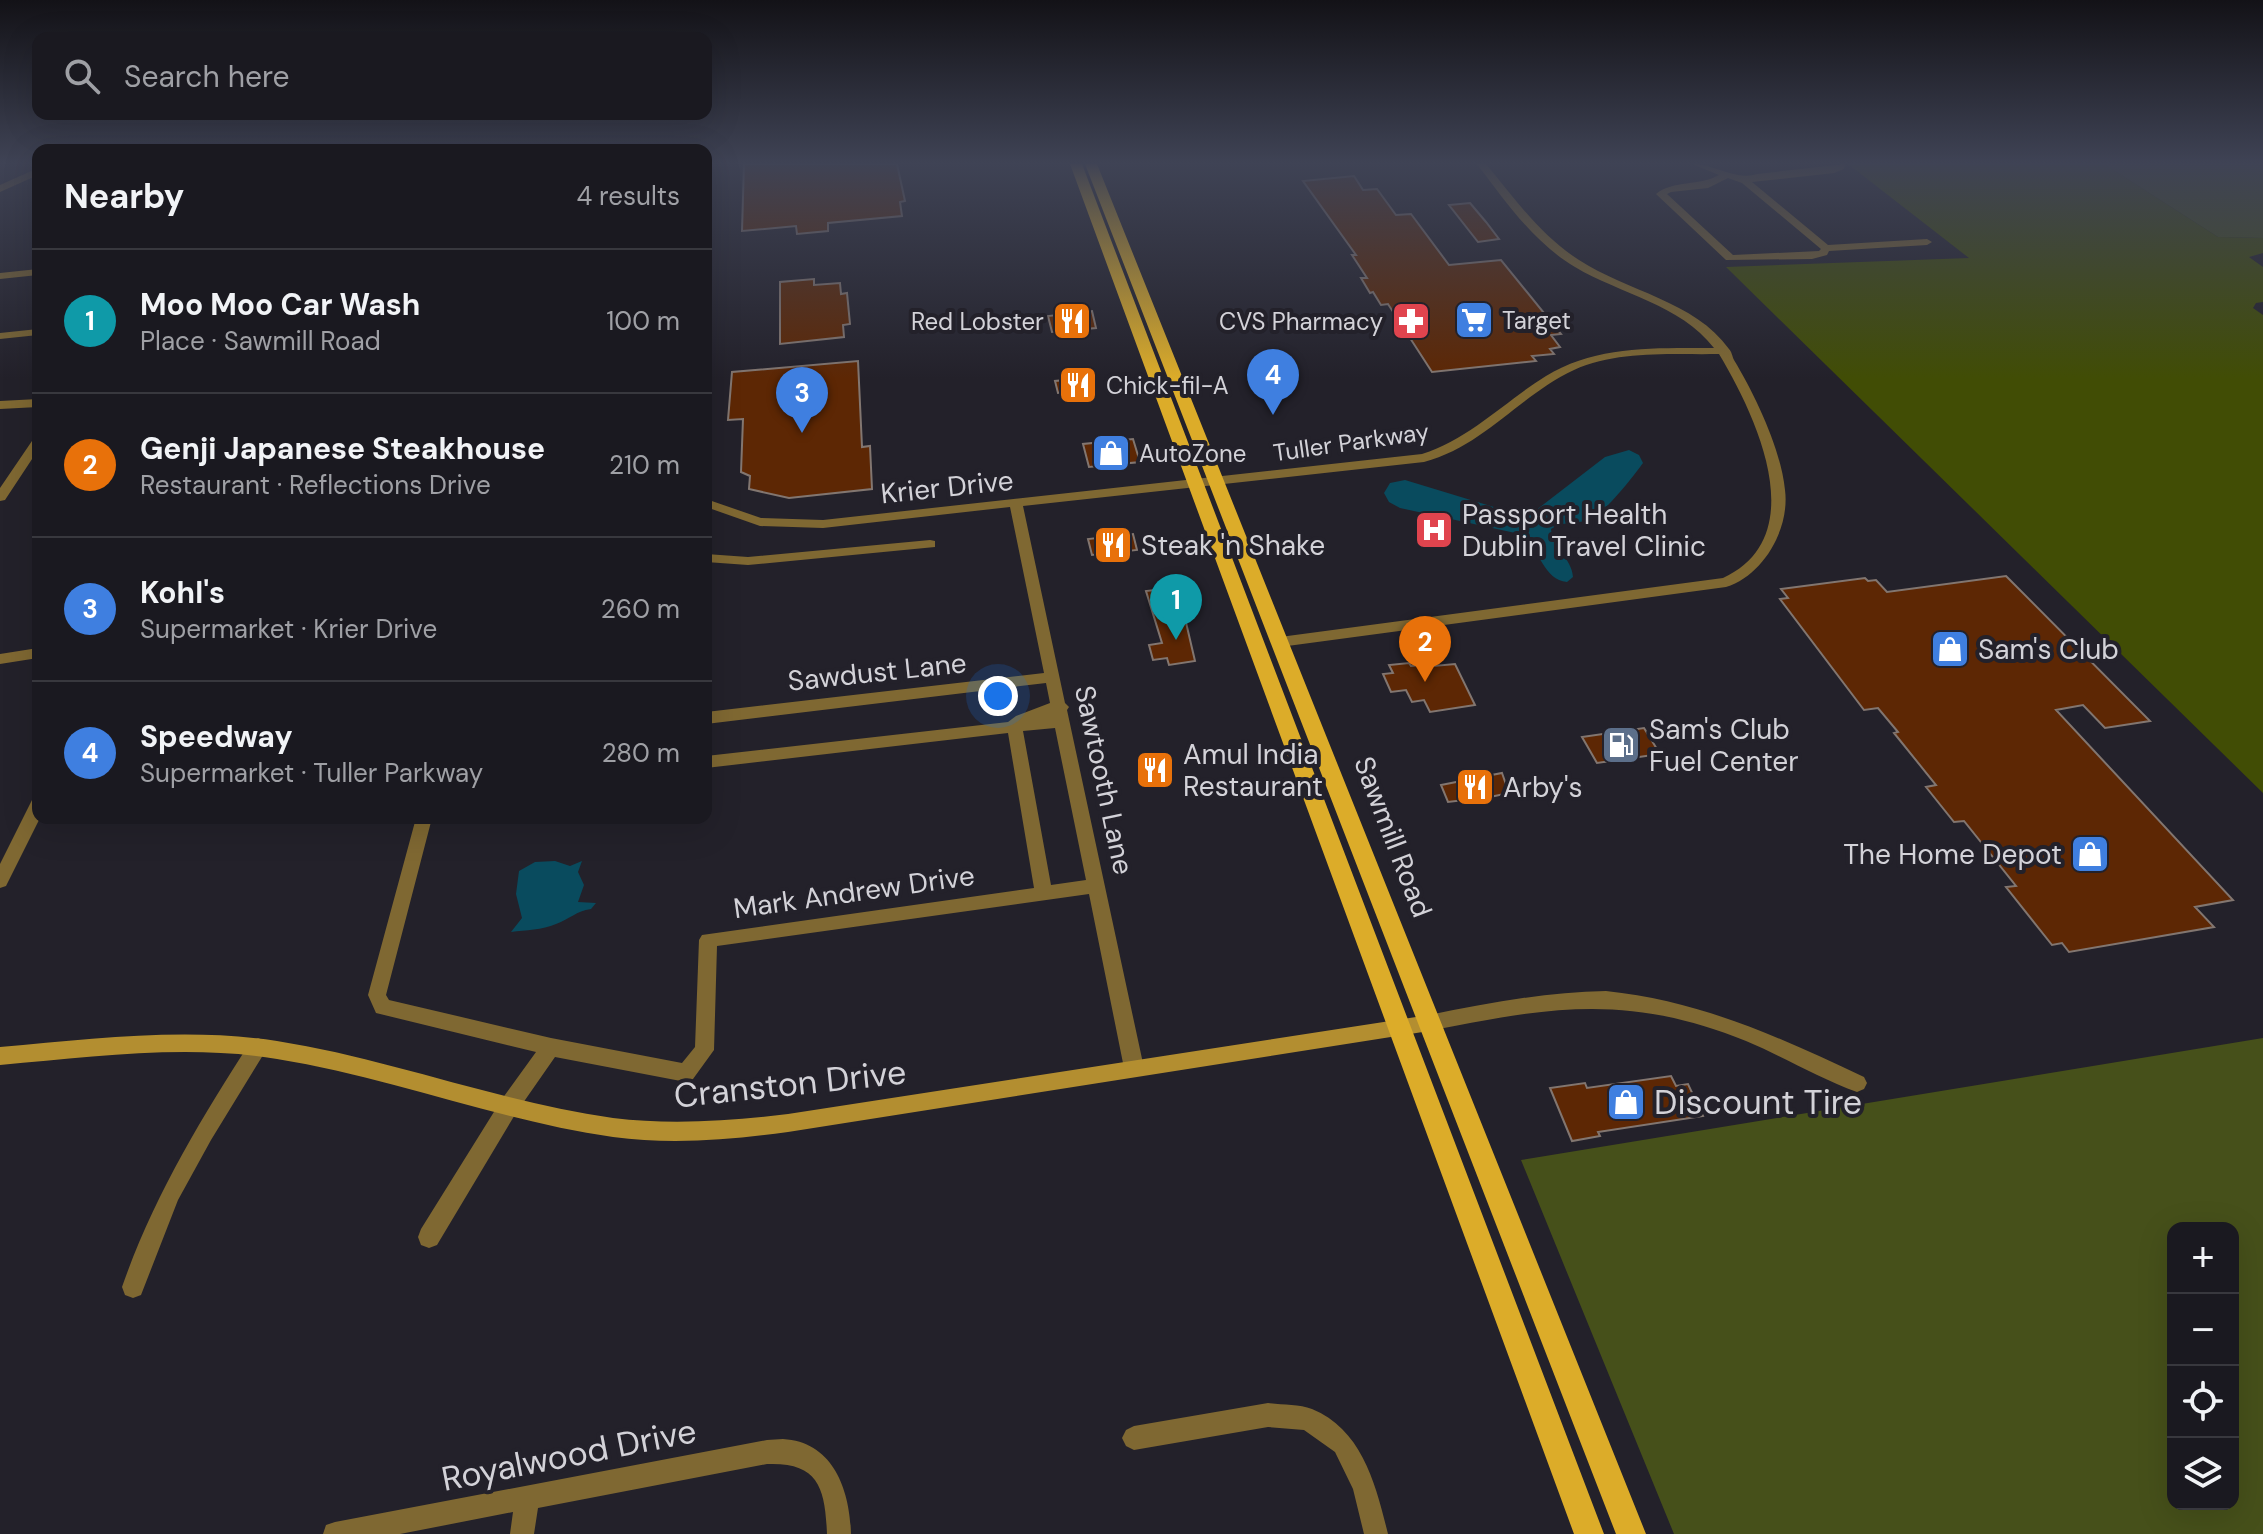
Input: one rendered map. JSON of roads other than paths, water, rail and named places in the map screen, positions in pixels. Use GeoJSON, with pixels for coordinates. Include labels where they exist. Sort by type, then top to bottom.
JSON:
{"type":"FeatureCollection","features":[{"type":"Feature","properties":{"kind":"main road","name":"Sawmill Road"},"geometry":{"type":"LineString","coordinates":[[1105,236],[1207,483],[1280,642],[1631,1534]]}},
{"type":"Feature","properties":{"kind":"main road","name":"Sawmill Road"},"geometry":{"type":"LineString","coordinates":[[1117,236],[1399,1027],[1589,1534]]}},
{"type":"Feature","properties":{"kind":"street"},"geometry":{"type":"LineString","coordinates":[[1280,642],[1726,582],[1741,577],[1754,562],[1770,533],[1779,503],[1779,489],[1744,389],[1725,351],[1708,333],[1680,312],[1585,269],[1556,250],[1543,236]]}},
{"type":"Feature","properties":{"kind":"street"},"geometry":{"type":"LineString","coordinates":[[1704,236],[1725,256],[1745,260],[1819,255],[1826,248],[1927,242]]}},
{"type":"Feature","properties":{"kind":"street"},"geometry":{"type":"LineString","coordinates":[[1811,236],[1826,248]]}},
{"type":"Feature","properties":{"kind":"street"},"geometry":{"type":"LineString","coordinates":[[0,276],[32,273]]}},
{"type":"Feature","properties":{"kind":"street"},"geometry":{"type":"LineString","coordinates":[[0,336],[32,333]]}},
{"type":"Feature","properties":{"kind":"street","name":"Tuller Parkway"},"geometry":{"type":"LineString","coordinates":[[1207,483],[1437,454],[1468,440],[1553,378],[1582,363],[1617,356],[1725,351]]}},
{"type":"Feature","properties":{"kind":"street"},"geometry":{"type":"LineString","coordinates":[[0,405],[32,403]]}},
{"type":"Feature","properties":{"kind":"street"},"geometry":{"type":"LineString","coordinates":[[0,497],[32,450]]}},
{"type":"Feature","properties":{"kind":"street","name":"Krier Drive"},"geometry":{"type":"LineString","coordinates":[[712,506],[752,520],[802,525],[1207,483]]}},
{"type":"Feature","properties":{"kind":"street","name":"Sawtooth Lane"},"geometry":{"type":"LineString","coordinates":[[1016,504],[1134,1068]]}},
{"type":"Feature","properties":{"kind":"street"},"geometry":{"type":"LineString","coordinates":[[712,558],[748,561],[930,544]]}},
{"type":"Feature","properties":{"kind":"street"},"geometry":{"type":"LineString","coordinates":[[0,659],[32,654]]}},
{"type":"Feature","properties":{"kind":"street","name":"Sawdust Lane"},"geometry":{"type":"LineString","coordinates":[[712,717],[1053,677]]}},
{"type":"Feature","properties":{"kind":"street"},"geometry":{"type":"LineString","coordinates":[[712,761],[1014,725],[1062,714]]}},
{"type":"Feature","properties":{"kind":"street"},"geometry":{"type":"LineString","coordinates":[[1014,725],[1044,894]]}},
{"type":"Feature","properties":{"kind":"street"},"geometry":{"type":"LineString","coordinates":[[0,881],[32,817]]}},
{"type":"Feature","properties":{"kind":"street","name":"Mark Andrew Drive"},"geometry":{"type":"LineString","coordinates":[[422,824],[377,995],[383,1007],[551,1047],[686,1073],[704,1050],[708,940],[1097,886]]}},
{"type":"Feature","properties":{"kind":"street"},"geometry":{"type":"LineString","coordinates":[[1429,1023],[1569,1000],[1639,1002],[1694,1013],[1739,1029],[1857,1083]]}},
{"type":"Feature","properties":{"kind":"street","name":"Cranston Drive"},"geometry":{"type":"LineString","coordinates":[[0,1056],[193,1045],[258,1047],[329,1060],[509,1106],[615,1127],[715,1131],[788,1123],[1429,1023]]}},
{"type":"Feature","properties":{"kind":"street"},"geometry":{"type":"LineString","coordinates":[[133,1287],[141,1259],[183,1167],[258,1047]]}},
{"type":"Feature","properties":{"kind":"street"},"geometry":{"type":"LineString","coordinates":[[429,1237],[509,1106],[551,1047]]}},
{"type":"Feature","properties":{"kind":"street"},"geometry":{"type":"LineString","coordinates":[[1134,1438],[1268,1415],[1308,1419],[1343,1444],[1364,1486],[1376,1534]]}},
{"type":"Feature","properties":{"kind":"street","name":"Royalwood Drive"},"geometry":{"type":"LineString","coordinates":[[335,1534],[767,1452],[793,1452],[815,1463],[831,1481],[839,1506],[839,1534]]}},
{"type":"Feature","properties":{"kind":"street"},"geometry":{"type":"LineString","coordinates":[[522,1534],[527,1498]]}},
{"type":"Feature","properties":{"kind":"water"},"geometry":{"type":"Polygon","coordinates":[[[1629,450],[1639,455],[1643,463],[1610,503],[1589,520],[1551,529],[1572,570],[1573,577],[1567,582],[1559,580],[1546,569],[1532,546],[1520,534],[1400,508],[1389,502],[1384,493],[1390,483],[1405,480],[1507,511],[1531,514],[1605,457],[1629,450]]]}},
{"type":"Feature","properties":{"kind":"water"},"geometry":{"type":"Polygon","coordinates":[[[555,861],[570,866],[582,861],[578,872],[584,885],[578,902],[596,903],[591,909],[551,926],[511,932],[522,918],[516,894],[519,871],[535,862],[555,861]]]}},
{"type":"Feature","properties":{"kind":"place","name":"Target"},"geometry":{"type":"Point","coordinates":[1474,320]}},
{"type":"Feature","properties":{"kind":"place","name":"Red Lobster"},"geometry":{"type":"Point","coordinates":[1072,321]}},
{"type":"Feature","properties":{"kind":"place","name":"CVS Pharmacy"},"geometry":{"type":"Point","coordinates":[1411,321]}},
{"type":"Feature","properties":{"kind":"place","name":"Chick-fil-A"},"geometry":{"type":"Point","coordinates":[1078,385]}},
{"type":"Feature","properties":{"kind":"place","name":"Speedway"},"geometry":{"type":"Point","coordinates":[1273,415]}},
{"type":"Feature","properties":{"kind":"place","name":"Kohl's"},"geometry":{"type":"Point","coordinates":[802,433]}},
{"type":"Feature","properties":{"kind":"place","name":"AutoZone"},"geometry":{"type":"Point","coordinates":[1111,453]}},
{"type":"Feature","properties":{"kind":"place","name":"Passport Health Dublin Travel Clinic"},"geometry":{"type":"Point","coordinates":[1434,530]}},
{"type":"Feature","properties":{"kind":"place","name":"Steak 'n Shake"},"geometry":{"type":"Point","coordinates":[1113,545]}},
{"type":"Feature","properties":{"kind":"place","name":"Moo Moo Car Wash"},"geometry":{"type":"Point","coordinates":[1176,640]}},
{"type":"Feature","properties":{"kind":"place","name":"Sam's Club"},"geometry":{"type":"Point","coordinates":[1950,649]}},
{"type":"Feature","properties":{"kind":"place","name":"Genji Japanese Steakhouse"},"geometry":{"type":"Point","coordinates":[1425,682]}},
{"type":"Feature","properties":{"kind":"place","name":"Sam's Club Fuel Center"},"geometry":{"type":"Point","coordinates":[1621,745]}},
{"type":"Feature","properties":{"kind":"place","name":"Amul India Restaurant"},"geometry":{"type":"Point","coordinates":[1155,770]}},
{"type":"Feature","properties":{"kind":"place","name":"Arby's"},"geometry":{"type":"Point","coordinates":[1475,787]}},
{"type":"Feature","properties":{"kind":"place","name":"The Home Depot"},"geometry":{"type":"Point","coordinates":[2090,854]}},
{"type":"Feature","properties":{"kind":"place","name":"Discount Tire"},"geometry":{"type":"Point","coordinates":[1626,1102]}}]}
